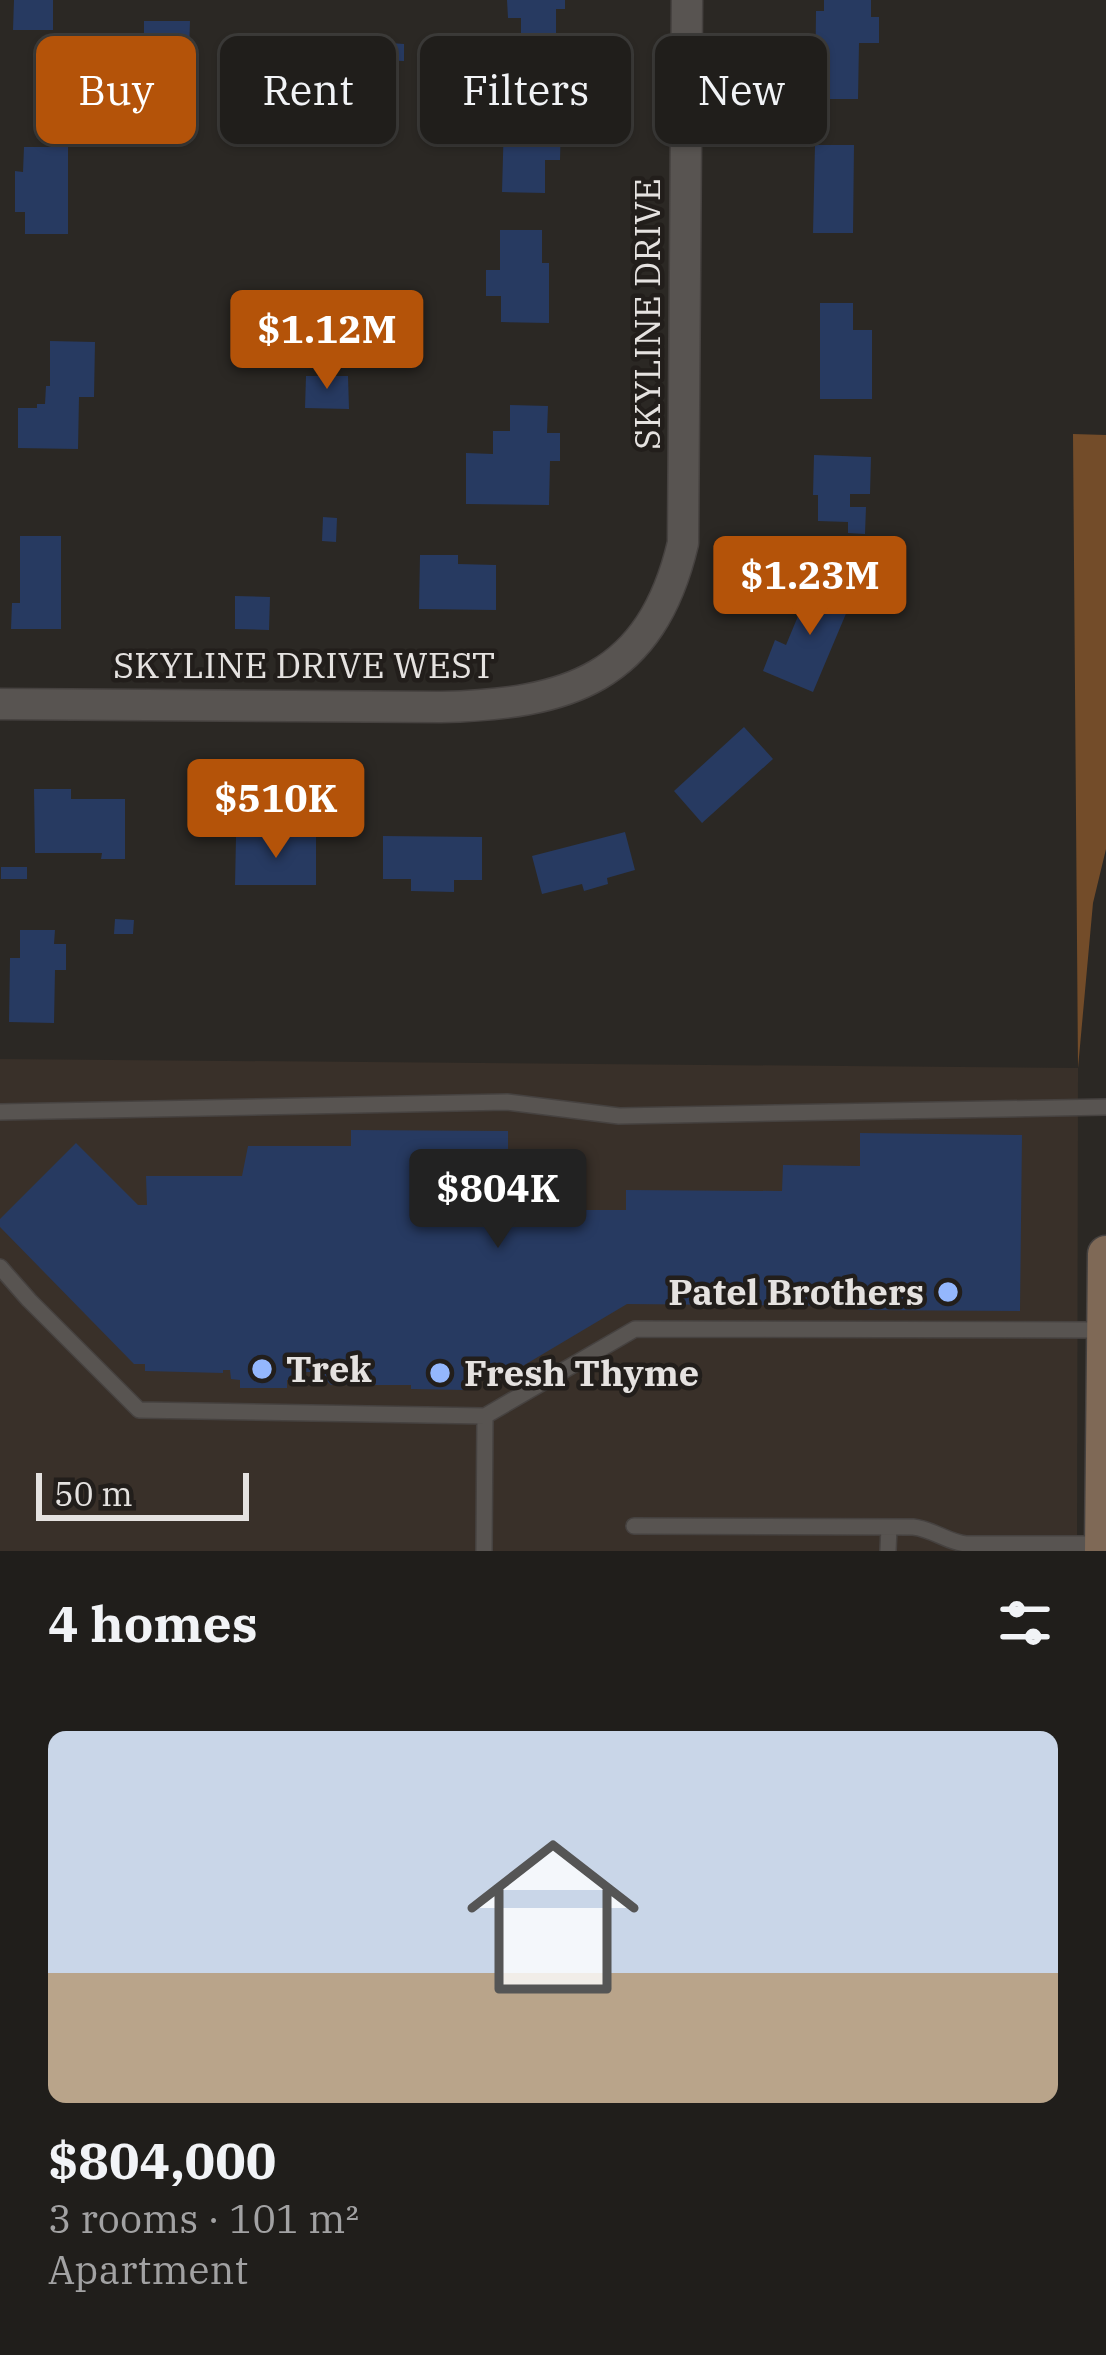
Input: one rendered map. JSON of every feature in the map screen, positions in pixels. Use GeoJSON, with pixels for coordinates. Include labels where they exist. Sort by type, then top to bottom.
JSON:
{"type":"FeatureCollection","features":[{"type":"Feature","properties":{"kind":"main road"},"geometry":{"type":"LineString","coordinates":[[1103,1548],[1106,1254]]}},
{"type":"Feature","properties":{"kind":"street","name":"SKYLINE DRIVE"},"geometry":{"type":"LineString","coordinates":[[652,622],[676,573],[685,514],[688,0]]}},
{"type":"Feature","properties":{"kind":"street","name":"SKYLINE DRIVE WEST"},"geometry":{"type":"LineString","coordinates":[[0,704],[512,704],[572,690],[598,676],[619,661],[652,622]]}},
{"type":"Feature","properties":{"kind":"lane"},"geometry":{"type":"LineString","coordinates":[[0,1112],[507,1102],[619,1116],[1106,1107]]}},
{"type":"Feature","properties":{"kind":"lane"},"geometry":{"type":"LineString","coordinates":[[0,1267],[139,1410],[484,1416],[635,1329],[1105,1330]]}},
{"type":"Feature","properties":{"kind":"lane"},"geometry":{"type":"LineString","coordinates":[[484,1416],[484,1551]]}},
{"type":"Feature","properties":{"kind":"lane"},"geometry":{"type":"LineString","coordinates":[[634,1526],[925,1528],[938,1543],[1103,1548]]}},
{"type":"Feature","properties":{"kind":"lane"},"geometry":{"type":"LineString","coordinates":[[888,1551],[889,1527]]}},
{"type":"Feature","properties":{"kind":"shaded area"},"geometry":{"type":"Polygon","coordinates":[[[1073,434],[1106,435],[1106,849],[1093,903],[1078,1068],[1073,434]]]}},
{"type":"Feature","properties":{"kind":"shaded area"},"geometry":{"type":"Polygon","coordinates":[[[0,1059],[1078,1068],[1077,1551],[0,1551],[0,1059]]]}},
{"type":"Feature","properties":{"kind":"building"},"geometry":{"type":"Polygon","coordinates":[[[14,0],[53,0],[53,30],[13,30],[14,0]]]}},
{"type":"Feature","properties":{"kind":"building"},"geometry":{"type":"Polygon","coordinates":[[[507,0],[565,0],[565,9],[556,9],[556,36],[521,36],[521,18],[508,18],[507,0]]]}},
{"type":"Feature","properties":{"kind":"building"},"geometry":{"type":"Polygon","coordinates":[[[824,0],[871,0],[871,17],[879,17],[879,43],[859,43],[858,99],[827,99],[827,36],[816,36],[816,11],[824,11],[824,0]]]}},
{"type":"Feature","properties":{"kind":"building"},"geometry":{"type":"Polygon","coordinates":[[[144,21],[190,21],[190,36],[144,36],[144,21]]]}},
{"type":"Feature","properties":{"kind":"building"},"geometry":{"type":"Polygon","coordinates":[[[396,43],[404,44],[404,61],[396,61],[396,43]]]}},
{"type":"Feature","properties":{"kind":"building"},"geometry":{"type":"Polygon","coordinates":[[[68,144],[68,234],[25,234],[25,212],[15,212],[15,171],[23,172],[24,147],[68,144]]]}},
{"type":"Feature","properties":{"kind":"building"},"geometry":{"type":"Polygon","coordinates":[[[503,144],[560,144],[560,160],[545,160],[545,193],[502,192],[503,144]]]}},
{"type":"Feature","properties":{"kind":"building"},"geometry":{"type":"Polygon","coordinates":[[[815,145],[854,145],[853,233],[813,233],[815,145]]]}},
{"type":"Feature","properties":{"kind":"building"},"geometry":{"type":"Polygon","coordinates":[[[500,230],[542,230],[542,263],[549,263],[549,323],[501,322],[501,296],[486,296],[486,270],[500,270],[500,230]]]}},
{"type":"Feature","properties":{"kind":"building"},"geometry":{"type":"Polygon","coordinates":[[[820,303],[853,303],[853,330],[872,330],[872,399],[820,399],[820,303]]]}},
{"type":"Feature","properties":{"kind":"building"},"geometry":{"type":"Polygon","coordinates":[[[314,315],[355,315],[354,356],[314,356],[314,315]]]}},
{"type":"Feature","properties":{"kind":"building"},"geometry":{"type":"Polygon","coordinates":[[[50,341],[95,342],[94,397],[79,397],[78,449],[18,448],[18,408],[45,404],[50,341]]]}},
{"type":"Feature","properties":{"kind":"building"},"geometry":{"type":"Polygon","coordinates":[[[306,376],[348,376],[349,409],[305,408],[306,376]]]}},
{"type":"Feature","properties":{"kind":"building"},"geometry":{"type":"Polygon","coordinates":[[[510,405],[548,406],[547,433],[560,433],[560,461],[550,461],[549,505],[466,504],[466,453],[493,454],[493,431],[510,431],[510,405]]]}},
{"type":"Feature","properties":{"kind":"building"},"geometry":{"type":"Polygon","coordinates":[[[814,455],[871,457],[870,494],[850,494],[850,507],[866,507],[865,534],[848,533],[848,522],[818,521],[814,455]]]}},
{"type":"Feature","properties":{"kind":"building"},"geometry":{"type":"Polygon","coordinates":[[[323,517],[337,518],[336,542],[322,541],[323,517]]]}},
{"type":"Feature","properties":{"kind":"building"},"geometry":{"type":"Polygon","coordinates":[[[20,536],[61,536],[61,629],[11,629],[12,603],[20,603],[20,536]]]}},
{"type":"Feature","properties":{"kind":"building"},"geometry":{"type":"Polygon","coordinates":[[[420,555],[458,555],[458,564],[496,565],[496,610],[419,609],[420,555]]]}},
{"type":"Feature","properties":{"kind":"building"},"geometry":{"type":"Polygon","coordinates":[[[813,580],[853,597],[813,692],[763,671],[775,640],[786,645],[813,580]]]}},
{"type":"Feature","properties":{"kind":"building"},"geometry":{"type":"Polygon","coordinates":[[[235,596],[270,597],[269,630],[235,629],[235,596]]]}},
{"type":"Feature","properties":{"kind":"building"},"geometry":{"type":"Polygon","coordinates":[[[744,727],[773,759],[702,823],[674,791],[744,727]]]}},
{"type":"Feature","properties":{"kind":"building"},"geometry":{"type":"Polygon","coordinates":[[[34,789],[71,789],[71,799],[125,799],[125,859],[101,859],[102,853],[35,853],[34,789]]]}},
{"type":"Feature","properties":{"kind":"building"},"geometry":{"type":"Polygon","coordinates":[[[625,832],[635,870],[584,891],[582,884],[542,894],[532,856],[625,832]]]}},
{"type":"Feature","properties":{"kind":"building"},"geometry":{"type":"Polygon","coordinates":[[[383,836],[482,837],[482,880],[454,880],[454,892],[411,891],[411,879],[383,879],[383,836]]]}},
{"type":"Feature","properties":{"kind":"building"},"geometry":{"type":"Polygon","coordinates":[[[236,837],[316,837],[316,885],[235,885],[236,837]]]}},
{"type":"Feature","properties":{"kind":"building"},"geometry":{"type":"Polygon","coordinates":[[[1,867],[27,867],[27,879],[1,879],[1,867]]]}},
{"type":"Feature","properties":{"kind":"building"},"geometry":{"type":"Polygon","coordinates":[[[115,919],[134,920],[133,934],[114,934],[115,919]]]}},
{"type":"Feature","properties":{"kind":"building"},"geometry":{"type":"Polygon","coordinates":[[[20,930],[55,930],[54,944],[66,944],[66,970],[55,970],[54,1023],[9,1022],[10,958],[20,958],[20,930]]]}},
{"type":"Feature","properties":{"kind":"building"},"geometry":{"type":"Polygon","coordinates":[[[351,1130],[508,1131],[508,1152],[579,1152],[579,1210],[626,1210],[626,1190],[782,1191],[783,1165],[860,1166],[860,1133],[1022,1135],[1020,1311],[627,1304],[516,1370],[466,1373],[466,1390],[331,1385],[318,1372],[299,1372],[299,1380],[287,1380],[287,1388],[240,1388],[240,1380],[231,1379],[230,1370],[145,1371],[145,1364],[134,1364],[0,1227],[0,1219],[76,1143],[138,1205],[147,1205],[146,1176],[242,1176],[248,1146],[351,1146],[351,1130]]]}},
{"type":"Feature","properties":{"kind":"place","name":"Patel Brothers"},"geometry":{"type":"Point","coordinates":[948,1292]}},
{"type":"Feature","properties":{"kind":"place","name":"Trek"},"geometry":{"type":"Point","coordinates":[262,1369]}},
{"type":"Feature","properties":{"kind":"place","name":"Fresh Thyme"},"geometry":{"type":"Point","coordinates":[440,1373]}}]}
